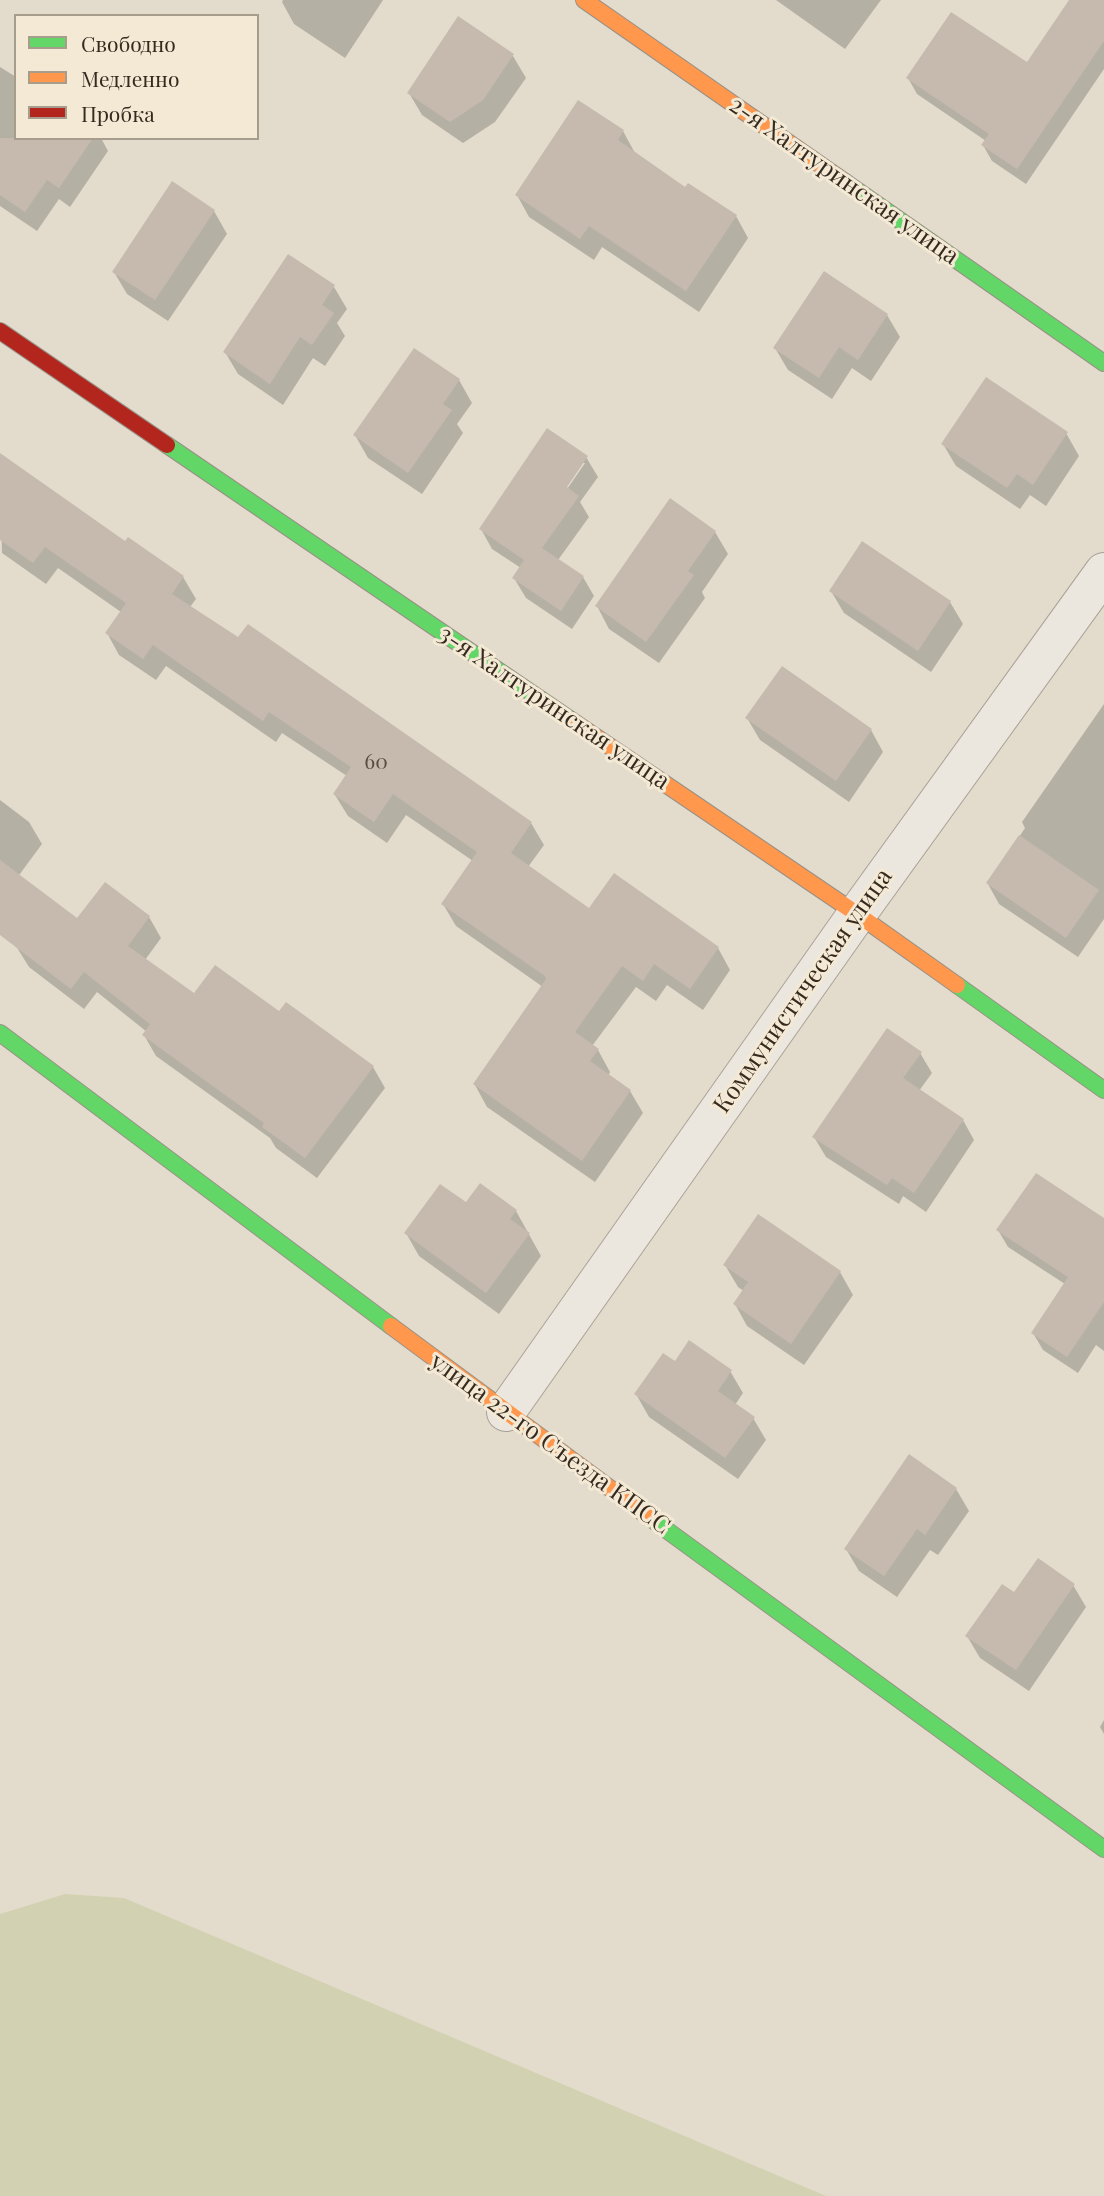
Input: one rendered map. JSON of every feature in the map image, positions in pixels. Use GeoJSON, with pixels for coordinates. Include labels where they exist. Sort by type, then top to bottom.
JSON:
{"type":"FeatureCollection","features":[{"type":"Feature","properties":{"kind":"street","name":"2-я Халтуринская улица"},"geometry":{"type":"LineString","coordinates":[[584,0],[1104,363]]}},
{"type":"Feature","properties":{"kind":"street","name":"3-я Халтуринская улица"},"geometry":{"type":"LineString","coordinates":[[0,331],[857,914],[1104,1090]]}},
{"type":"Feature","properties":{"kind":"street","name":"Коммунистическая улица"},"geometry":{"type":"LineString","coordinates":[[506,1412],[857,914],[1104,572]]}},
{"type":"Feature","properties":{"kind":"street","name":"улица 22-го Съезда КПСС"},"geometry":{"type":"LineString","coordinates":[[0,1033],[506,1412],[1104,1849]]}},
{"type":"Feature","properties":{"kind":"green space"},"geometry":{"type":"Polygon","coordinates":[[[65,1894],[124,1898],[826,2196],[0,2196],[0,1914],[65,1894]]]}},
{"type":"Feature","properties":{"kind":"building"},"geometry":{"type":"Polygon","coordinates":[[[1069,0],[1104,0],[1104,41],[1017,169],[981,145],[989,134],[906,78],[951,12],[1027,62],[1069,0]]]}},
{"type":"Feature","properties":{"kind":"building"},"geometry":{"type":"Polygon","coordinates":[[[458,16],[514,54],[483,100],[450,122],[407,93],[458,16]]]}},
{"type":"Feature","properties":{"kind":"building"},"geometry":{"type":"Polygon","coordinates":[[[578,100],[624,130],[618,140],[685,187],[688,183],[737,215],[686,291],[589,226],[580,239],[515,195],[578,100]]]}},
{"type":"Feature","properties":{"kind":"building"},"geometry":{"type":"Polygon","coordinates":[[[0,138],[92,140],[59,188],[47,180],[25,212],[0,195],[0,138]]]}},
{"type":"Feature","properties":{"kind":"building"},"geometry":{"type":"Polygon","coordinates":[[[172,181],[215,210],[155,300],[112,272],[172,181]]]}},
{"type":"Feature","properties":{"kind":"building"},"geometry":{"type":"Polygon","coordinates":[[[288,254],[335,285],[322,305],[334,313],[312,345],[300,337],[270,384],[223,352],[288,254]]]}},
{"type":"Feature","properties":{"kind":"building"},"geometry":{"type":"Polygon","coordinates":[[[824,271],[888,314],[858,360],[839,347],[819,378],[773,348],[824,271]]]}},
{"type":"Feature","properties":{"kind":"building"},"geometry":{"type":"Polygon","coordinates":[[[414,348],[460,379],[443,404],[452,410],[408,473],[353,435],[414,348]]]}},
{"type":"Feature","properties":{"kind":"building"},"geometry":{"type":"Polygon","coordinates":[[[986,377],[1068,432],[1033,485],[1017,474],[1007,488],[941,444],[986,377]]]}},
{"type":"Feature","properties":{"kind":"building"},"geometry":{"type":"Polygon","coordinates":[[[547,428],[588,456],[567,487],[579,496],[542,548],[584,576],[561,611],[512,578],[524,560],[479,529],[547,428]]]}},
{"type":"Feature","properties":{"kind":"building"},"geometry":{"type":"Polygon","coordinates":[[[0,453],[125,541],[128,537],[184,576],[172,594],[238,637],[248,624],[532,822],[511,853],[589,908],[614,873],[719,947],[690,989],[654,964],[643,981],[622,966],[575,1032],[599,1049],[590,1061],[631,1090],[582,1161],[473,1084],[546,979],[441,904],[477,852],[393,794],[374,822],[333,794],[351,767],[269,712],[263,721],[153,645],[143,659],[105,633],[126,603],[45,547],[33,563],[0,540],[0,453]]]}},
{"type":"Feature","properties":{"kind":"building"},"geometry":{"type":"Polygon","coordinates":[[[670,498],[716,531],[688,571],[694,575],[646,642],[595,606],[670,498]]]}},
{"type":"Feature","properties":{"kind":"building"},"geometry":{"type":"Polygon","coordinates":[[[862,541],[951,601],[918,651],[829,591],[862,541]]]}},
{"type":"Feature","properties":{"kind":"building"},"geometry":{"type":"Polygon","coordinates":[[[782,666],[872,729],[836,781],[745,718],[782,666]]]}},
{"type":"Feature","properties":{"kind":"building"},"geometry":{"type":"Polygon","coordinates":[[[1019,835],[1099,890],[1066,938],[986,883],[1019,835]]]}},
{"type":"Feature","properties":{"kind":"building"},"geometry":{"type":"Polygon","coordinates":[[[0,860],[77,918],[105,882],[150,916],[128,946],[194,993],[215,965],[279,1011],[286,1002],[374,1066],[305,1158],[262,1127],[264,1123],[142,1035],[150,1024],[84,972],[71,989],[0,935],[0,860]]]}},
{"type":"Feature","properties":{"kind":"building"},"geometry":{"type":"Polygon","coordinates":[[[887,1028],[922,1052],[903,1078],[964,1119],[914,1193],[892,1178],[887,1185],[812,1137],[887,1028]]]}},
{"type":"Feature","properties":{"kind":"building"},"geometry":{"type":"Polygon","coordinates":[[[1036,1173],[1104,1218],[1104,1302],[1067,1357],[1031,1333],[1068,1277],[996,1230],[1036,1173]]]}},
{"type":"Feature","properties":{"kind":"building"},"geometry":{"type":"Polygon","coordinates":[[[480,1183],[517,1210],[510,1219],[530,1233],[486,1293],[404,1233],[440,1184],[466,1202],[480,1183]]]}},
{"type":"Feature","properties":{"kind":"building"},"geometry":{"type":"Polygon","coordinates":[[[758,1214],[841,1271],[791,1344],[733,1304],[748,1282],[723,1265],[758,1214]]]}},
{"type":"Feature","properties":{"kind":"building"},"geometry":{"type":"Polygon","coordinates":[[[689,1340],[732,1370],[718,1391],[755,1417],[725,1458],[634,1394],[663,1353],[675,1361],[689,1340]]]}},
{"type":"Feature","properties":{"kind":"building"},"geometry":{"type":"Polygon","coordinates":[[[909,1454],[957,1488],[925,1535],[917,1529],[884,1576],[844,1549],[909,1454]]]}},
{"type":"Feature","properties":{"kind":"building"},"geometry":{"type":"Polygon","coordinates":[[[1038,1558],[1075,1584],[1016,1670],[965,1636],[1002,1584],[1014,1592],[1038,1558]]]}},
{"type":"Feature","properties":{"kind":"traffic: fast"},"geometry":{"type":"LineString","coordinates":[[845,182],[1104,363]]}},
{"type":"Feature","properties":{"kind":"traffic: fast"},"geometry":{"type":"LineString","coordinates":[[167,445],[571,720]]}},
{"type":"Feature","properties":{"kind":"traffic: fast"},"geometry":{"type":"LineString","coordinates":[[957,985],[1104,1090]]}},
{"type":"Feature","properties":{"kind":"traffic: fast"},"geometry":{"type":"LineString","coordinates":[[0,1033],[391,1326]]}},
{"type":"Feature","properties":{"kind":"traffic: fast"},"geometry":{"type":"LineString","coordinates":[[646,1515],[1104,1849]]}},
{"type":"Feature","properties":{"kind":"traffic: slow"},"geometry":{"type":"LineString","coordinates":[[584,0],[845,182]]}},
{"type":"Feature","properties":{"kind":"traffic: slow"},"geometry":{"type":"LineString","coordinates":[[571,720],[957,985]]}},
{"type":"Feature","properties":{"kind":"traffic: slow"},"geometry":{"type":"LineString","coordinates":[[391,1326],[646,1515]]}},
{"type":"Feature","properties":{"kind":"traffic: jam"},"geometry":{"type":"LineString","coordinates":[[0,331],[167,445]]}}]}
